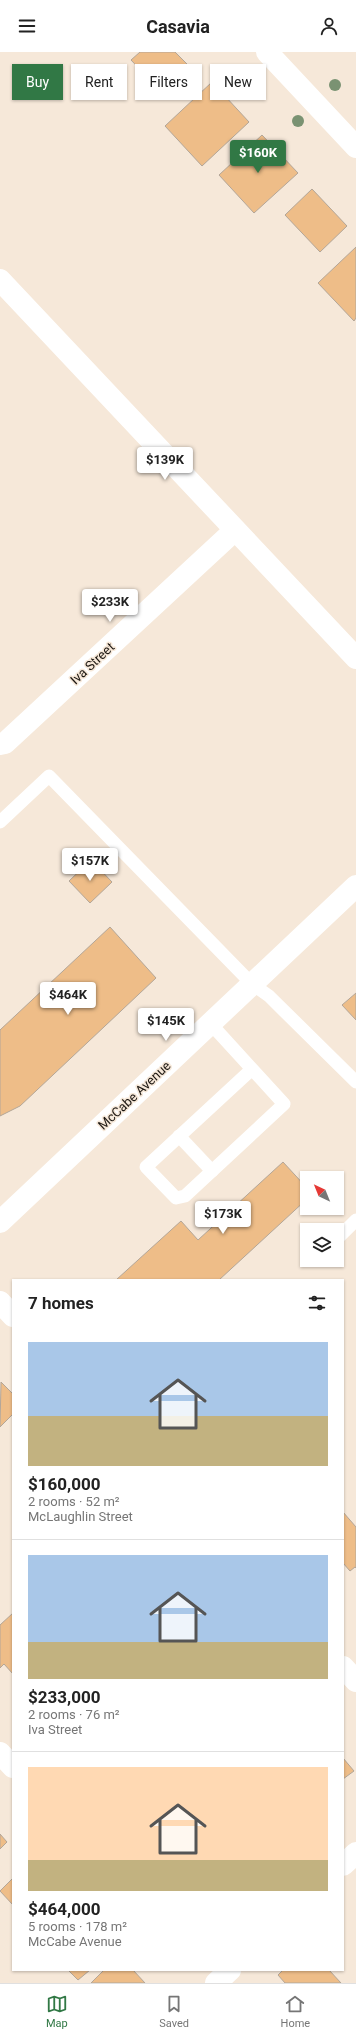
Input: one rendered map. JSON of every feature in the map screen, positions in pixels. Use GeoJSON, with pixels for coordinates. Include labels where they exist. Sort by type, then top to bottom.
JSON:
{"type":"FeatureCollection","features":[{"type":"Feature","properties":{"kind":"street"},"geometry":{"type":"LineString","coordinates":[[267,52],[356,147]]}},
{"type":"Feature","properties":{"kind":"street"},"geometry":{"type":"LineString","coordinates":[[0,280],[356,658]]}},
{"type":"Feature","properties":{"kind":"street","name":"Iva Street"},"geometry":{"type":"LineString","coordinates":[[0,744],[6,743],[235,530]]}},
{"type":"Feature","properties":{"kind":"street","name":"McCabe Avenue"},"geometry":{"type":"LineString","coordinates":[[0,1222],[356,886]]}},
{"type":"Feature","properties":{"kind":"street"},"geometry":{"type":"LineString","coordinates":[[0,1302],[12,1315]]}},
{"type":"Feature","properties":{"kind":"street"},"geometry":{"type":"LineString","coordinates":[[344,1668],[356,1681]]}},
{"type":"Feature","properties":{"kind":"street"},"geometry":{"type":"LineString","coordinates":[[0,1753],[12,1766]]}},
{"type":"Feature","properties":{"kind":"street"},"geometry":{"type":"LineString","coordinates":[[344,1864],[356,1853]]}},
{"type":"Feature","properties":{"kind":"street"},"geometry":{"type":"LineString","coordinates":[[204,1971],[216,1983],[229,1971]]}},
{"type":"Feature","properties":{"kind":"lane"},"geometry":{"type":"LineString","coordinates":[[0,822],[49,776],[252,984],[269,996],[356,1082]]}},
{"type":"Feature","properties":{"kind":"lane"},"geometry":{"type":"LineString","coordinates":[[210,1023],[284,1104],[185,1196],[176,1198],[146,1167],[252,1069]]}},
{"type":"Feature","properties":{"kind":"lane"},"geometry":{"type":"LineString","coordinates":[[178,1136],[212,1171]]}},
{"type":"Feature","properties":{"kind":"lane"},"geometry":{"type":"LineString","coordinates":[[344,1232],[356,1220]]}},
{"type":"Feature","properties":{"kind":"building"},"geometry":{"type":"Polygon","coordinates":[[[140,52],[175,52],[187,64],[135,64],[131,60],[140,52]]]}},
{"type":"Feature","properties":{"kind":"building"},"geometry":{"type":"Polygon","coordinates":[[[210,84],[210,100],[229,100],[249,122],[202,166],[165,126],[193,100],[202,100],[202,91],[210,84]]]}},
{"type":"Feature","properties":{"kind":"building"},"geometry":{"type":"Polygon","coordinates":[[[262,135],[298,173],[254,213],[219,175],[262,135]]]}},
{"type":"Feature","properties":{"kind":"building"},"geometry":{"type":"Polygon","coordinates":[[[312,189],[347,226],[320,252],[285,215],[312,189]]]}},
{"type":"Feature","properties":{"kind":"building"},"geometry":{"type":"Polygon","coordinates":[[[356,247],[356,318],[354,321],[318,283],[356,247]]]}},
{"type":"Feature","properties":{"kind":"building"},"geometry":{"type":"Polygon","coordinates":[[[91,860],[112,882],[90,903],[69,881],[91,860]]]}},
{"type":"Feature","properties":{"kind":"building"},"geometry":{"type":"Polygon","coordinates":[[[110,927],[156,978],[20,1106],[0,1116],[0,1030],[110,927]]]}},
{"type":"Feature","properties":{"kind":"building"},"geometry":{"type":"Polygon","coordinates":[[[356,993],[356,1020],[342,1005],[356,993]]]}},
{"type":"Feature","properties":{"kind":"building"},"geometry":{"type":"Polygon","coordinates":[[[283,1162],[300,1180],[300,1205],[220,1279],[117,1279],[181,1221],[198,1240],[283,1162]]]}},
{"type":"Feature","properties":{"kind":"building"},"geometry":{"type":"Polygon","coordinates":[[[1,1382],[12,1393],[12,1415],[0,1427],[1,1382]]]}},
{"type":"Feature","properties":{"kind":"building"},"geometry":{"type":"Polygon","coordinates":[[[344,1513],[356,1527],[356,1568],[355,1567],[350,1571],[344,1564],[344,1513]]]}},
{"type":"Feature","properties":{"kind":"building"},"geometry":{"type":"Polygon","coordinates":[[[12,1614],[12,1673],[4,1664],[0,1668],[0,1625],[12,1614]]]}},
{"type":"Feature","properties":{"kind":"building"},"geometry":{"type":"Polygon","coordinates":[[[344,1759],[354,1771],[344,1778],[344,1759]]]}},
{"type":"Feature","properties":{"kind":"building"},"geometry":{"type":"Polygon","coordinates":[[[0,1834],[7,1842],[0,1849],[0,1834]]]}},
{"type":"Feature","properties":{"kind":"building"},"geometry":{"type":"Polygon","coordinates":[[[12,1879],[12,1904],[0,1891],[12,1879]]]}},
{"type":"Feature","properties":{"kind":"building"},"geometry":{"type":"Polygon","coordinates":[[[69,1971],[89,1971],[78,1980],[69,1971]]]}},
{"type":"Feature","properties":{"kind":"building"},"geometry":{"type":"Polygon","coordinates":[[[103,1971],[134,1971],[145,1983],[91,1983],[103,1971]]]}},
{"type":"Feature","properties":{"kind":"building"},"geometry":{"type":"Polygon","coordinates":[[[282,1971],[330,1971],[341,1983],[285,1983],[278,1975],[282,1971]]]}}]}
